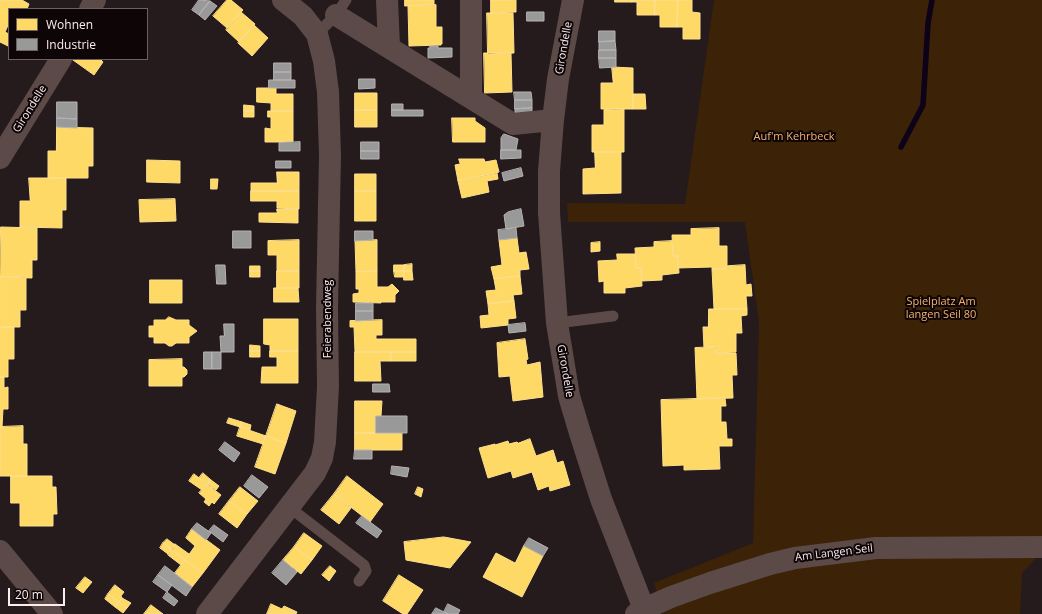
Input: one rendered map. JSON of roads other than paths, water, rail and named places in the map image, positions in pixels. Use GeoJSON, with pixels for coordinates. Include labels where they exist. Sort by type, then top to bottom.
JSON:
{"type":"FeatureCollection","features":[{"type":"Feature","properties":{"kind":"street","name":"Feierabendweg"},"geometry":{"type":"LineString","coordinates":[[207,614],[315,473],[322,458],[325,442],[328,387],[327,307],[330,155],[328,92],[324,60],[318,34],[303,16],[284,0]]}},
{"type":"Feature","properties":{"kind":"street"},"geometry":{"type":"LineString","coordinates":[[387,0],[389,46]]}},
{"type":"Feature","properties":{"kind":"street"},"geometry":{"type":"LineString","coordinates":[[471,0],[471,98]]}},
{"type":"Feature","properties":{"kind":"street","name":"Girondelle"},"geometry":{"type":"LineString","coordinates":[[573,0],[558,79],[549,171],[549,213],[557,323],[569,396],[640,611]]}},
{"type":"Feature","properties":{"kind":"street"},"geometry":{"type":"LineString","coordinates":[[341,8],[389,46],[513,124],[553,120]]}},
{"type":"Feature","properties":{"kind":"street","name":"Girondelle"},"geometry":{"type":"LineString","coordinates":[[0,158],[60,60]]}},
{"type":"Feature","properties":{"kind":"street","name":"Am Langen Seil"},"geometry":{"type":"LineString","coordinates":[[640,611],[671,597],[737,573],[770,564],[817,555],[876,548],[1042,547]]}},
{"type":"Feature","properties":{"kind":"street"},"geometry":{"type":"LineString","coordinates":[[0,551],[52,614]]}},
{"type":"Feature","properties":{"kind":"lane"},"geometry":{"type":"LineString","coordinates":[[318,34],[341,8]]}},
{"type":"Feature","properties":{"kind":"lane"},"geometry":{"type":"LineString","coordinates":[[557,323],[613,316]]}},
{"type":"Feature","properties":{"kind":"lane"},"geometry":{"type":"LineString","coordinates":[[289,507],[364,565],[366,571],[359,581]]}},
{"type":"Feature","properties":{"kind":"waterway"},"geometry":{"type":"LineString","coordinates":[[901,147],[923,105],[928,23],[932,0]]}},
{"type":"Feature","properties":{"kind":"park label","name":"Auf'm Kehrbeck"},"geometry":{"type":"Point","coordinates":[794,137]}},
{"type":"Feature","properties":{"kind":"park label","name":"Spielplatz Am langen Seil 80"},"geometry":{"type":"Point","coordinates":[941,308]}}]}
